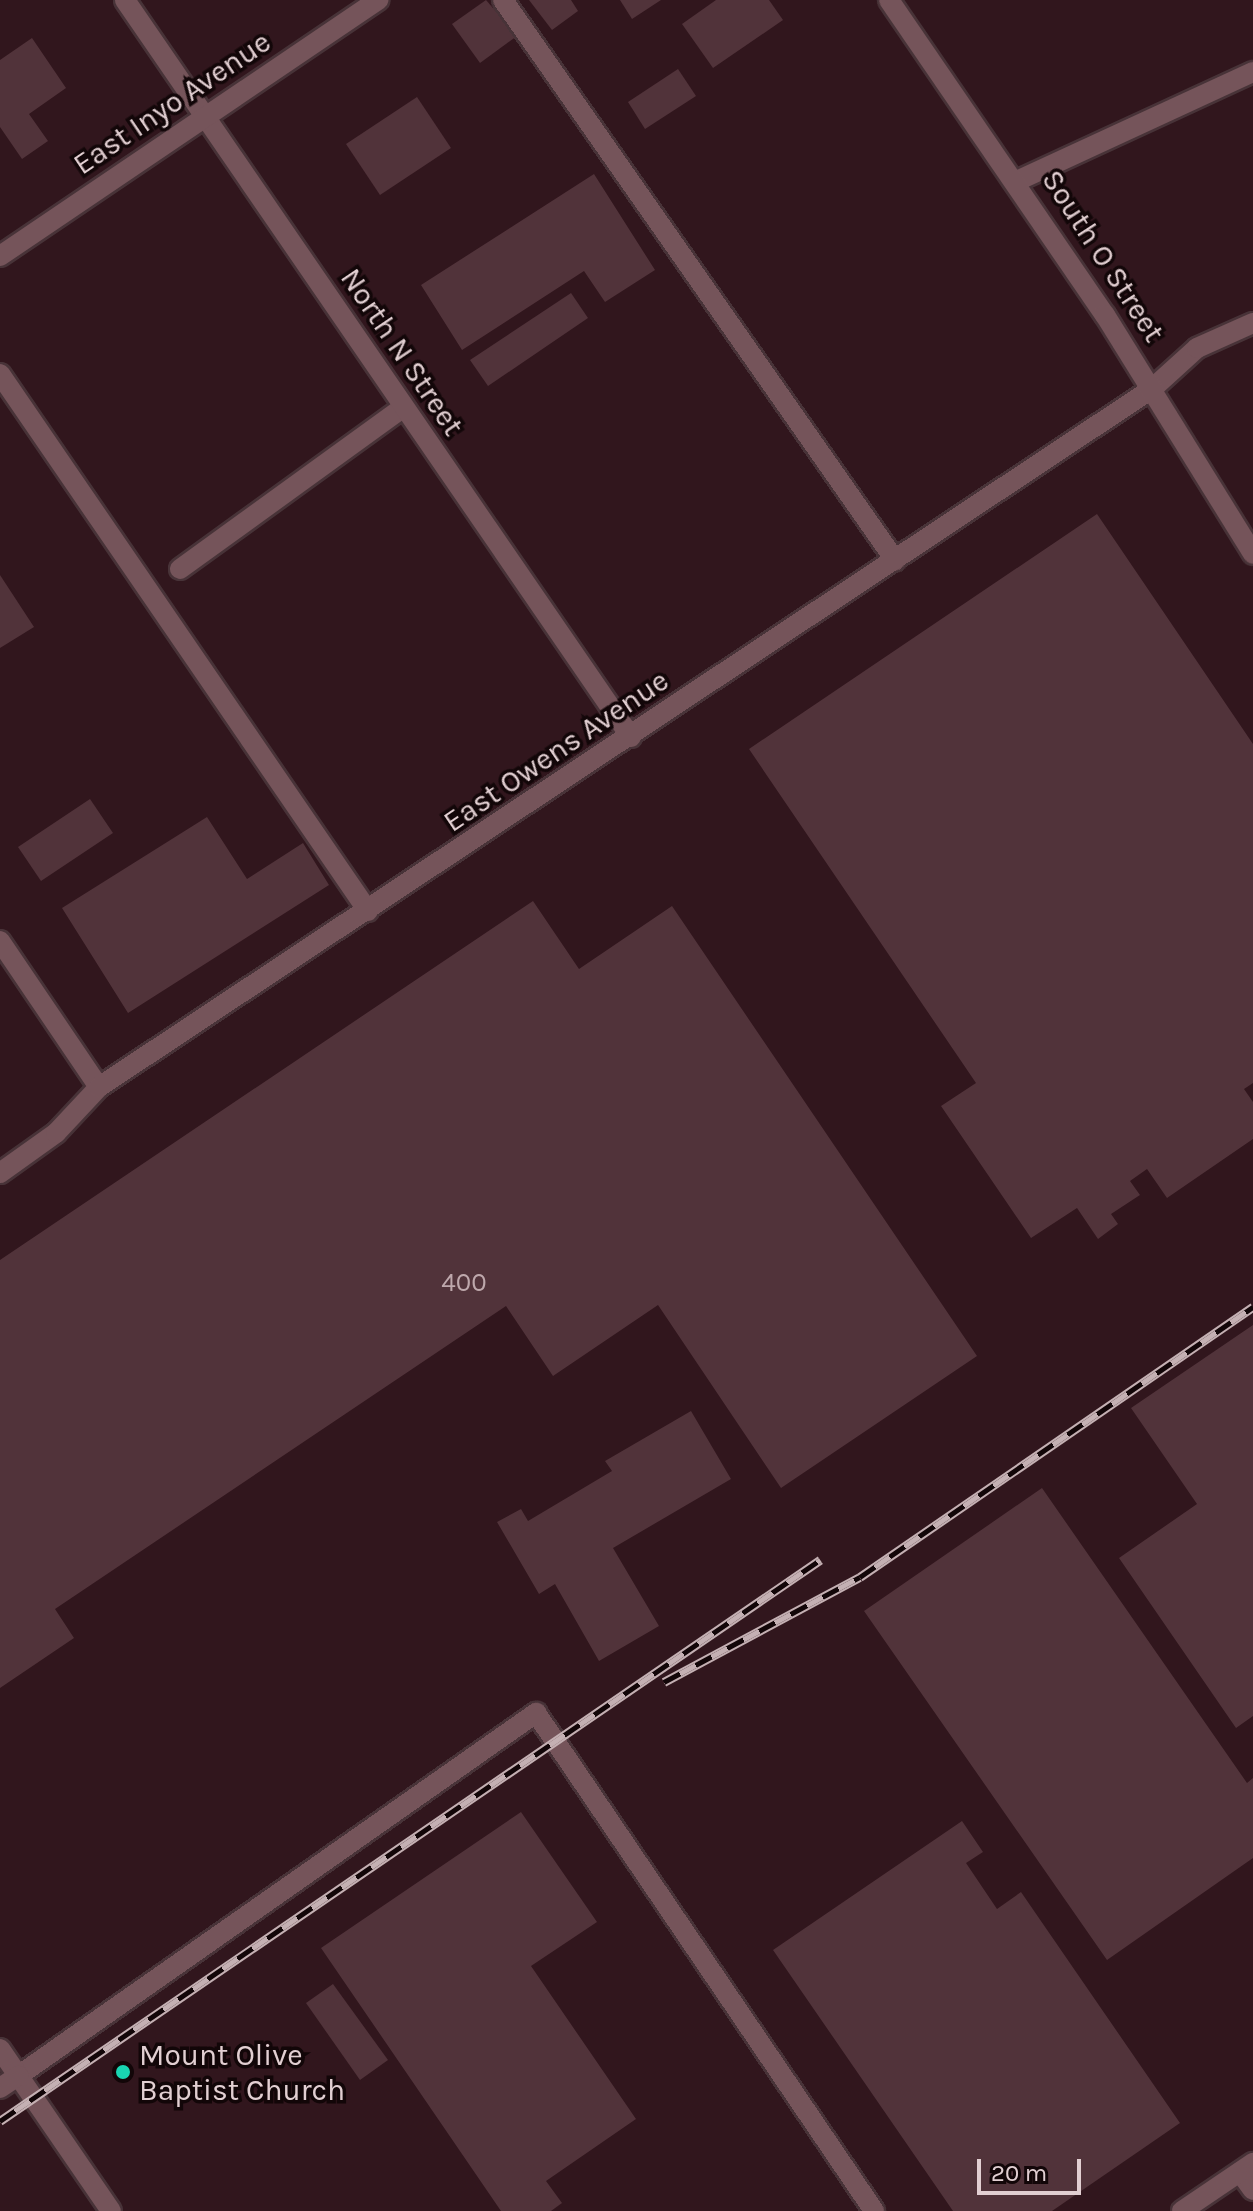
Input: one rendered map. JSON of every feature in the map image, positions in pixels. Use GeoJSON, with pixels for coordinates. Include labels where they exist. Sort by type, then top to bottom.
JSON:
{"type":"FeatureCollection","features":[{"type":"Feature","properties":{"kind":"street","name":"North N Street"},"geometry":{"type":"LineString","coordinates":[[125,0],[631,737]]}},
{"type":"Feature","properties":{"kind":"street","name":"East Inyo Avenue"},"geometry":{"type":"LineString","coordinates":[[0,256],[378,0]]}},
{"type":"Feature","properties":{"kind":"street"},"geometry":{"type":"LineString","coordinates":[[503,0],[895,560]]}},
{"type":"Feature","properties":{"kind":"street","name":"South O Street"},"geometry":{"type":"LineString","coordinates":[[889,0],[1017,181],[1153,388],[1253,554]]}},
{"type":"Feature","properties":{"kind":"street"},"geometry":{"type":"LineString","coordinates":[[1017,181],[1253,72]]}},
{"type":"Feature","properties":{"kind":"street","name":"East Owens Avenue"},"geometry":{"type":"LineString","coordinates":[[0,1173],[56,1133],[99,1087],[1153,388],[1197,348],[1253,323]]}},
{"type":"Feature","properties":{"kind":"street"},"geometry":{"type":"LineString","coordinates":[[0,374],[368,911]]}},
{"type":"Feature","properties":{"kind":"street"},"geometry":{"type":"LineString","coordinates":[[180,569],[404,407]]}},
{"type":"Feature","properties":{"kind":"street"},"geometry":{"type":"LineString","coordinates":[[0,941],[99,1087]]}},
{"type":"Feature","properties":{"kind":"street"},"geometry":{"type":"LineString","coordinates":[[0,2088],[536,1713],[874,2211]]}},
{"type":"Feature","properties":{"kind":"street"},"geometry":{"type":"LineString","coordinates":[[0,2049],[111,2211]]}},
{"type":"Feature","properties":{"kind":"street"},"geometry":{"type":"LineString","coordinates":[[1182,2211],[1247,2167],[1253,2190]]}},
{"type":"Feature","properties":{"kind":"building"},"geometry":{"type":"Polygon","coordinates":[[[486,0],[517,36],[480,63],[452,24],[486,0]]]}},
{"type":"Feature","properties":{"kind":"building"},"geometry":{"type":"Polygon","coordinates":[[[529,0],[571,0],[578,11],[552,30],[529,0]]]}},
{"type":"Feature","properties":{"kind":"building"},"geometry":{"type":"Polygon","coordinates":[[[620,0],[661,0],[632,19],[620,0]]]}},
{"type":"Feature","properties":{"kind":"building"},"geometry":{"type":"Polygon","coordinates":[[[716,0],[769,0],[783,20],[713,68],[682,24],[716,0]]]}},
{"type":"Feature","properties":{"kind":"building"},"geometry":{"type":"Polygon","coordinates":[[[32,38],[66,88],[29,114],[48,141],[22,159],[0,127],[0,60],[32,38]]]}},
{"type":"Feature","properties":{"kind":"building"},"geometry":{"type":"Polygon","coordinates":[[[678,69],[696,96],[645,129],[628,102],[678,69]]]}},
{"type":"Feature","properties":{"kind":"building"},"geometry":{"type":"Polygon","coordinates":[[[417,97],[451,148],[380,195],[346,144],[417,97]]]}},
{"type":"Feature","properties":{"kind":"building"},"geometry":{"type":"Polygon","coordinates":[[[594,174],[655,270],[605,302],[584,271],[462,350],[421,285],[594,174]]]}},
{"type":"Feature","properties":{"kind":"building"},"geometry":{"type":"Polygon","coordinates":[[[571,293],[588,318],[488,386],[470,360],[571,293]]]}},
{"type":"Feature","properties":{"kind":"building"},"geometry":{"type":"Polygon","coordinates":[[[1097,514],[1253,744],[1253,1083],[1244,1089],[1253,1102],[1253,1139],[1167,1198],[1147,1169],[1130,1181],[1140,1195],[1111,1214],[1118,1224],[1098,1239],[1077,1208],[1031,1238],[941,1106],[976,1083],[749,749],[1097,514]]]}},
{"type":"Feature","properties":{"kind":"building"},"geometry":{"type":"Polygon","coordinates":[[[0,575],[34,627],[0,648],[0,575]]]}},
{"type":"Feature","properties":{"kind":"building"},"geometry":{"type":"Polygon","coordinates":[[[90,799],[113,833],[41,881],[18,847],[90,799]]]}},
{"type":"Feature","properties":{"kind":"building"},"geometry":{"type":"Polygon","coordinates":[[[207,817],[247,879],[303,843],[329,885],[128,1013],[62,908],[207,817]]]}},
{"type":"Feature","properties":{"kind":"building"},"geometry":{"type":"Polygon","coordinates":[[[533,901],[579,969],[672,906],[977,1356],[781,1488],[658,1305],[553,1376],[506,1306],[55,1609],[74,1638],[0,1688],[0,1260],[533,901]]]}},
{"type":"Feature","properties":{"kind":"building"},"geometry":{"type":"Polygon","coordinates":[[[1253,1325],[1253,1716],[1236,1728],[1119,1558],[1197,1504],[1131,1408],[1253,1325]]]}},
{"type":"Feature","properties":{"kind":"building"},"geometry":{"type":"Polygon","coordinates":[[[691,1411],[731,1479],[613,1548],[659,1626],[599,1661],[555,1584],[539,1594],[497,1522],[521,1509],[528,1521],[612,1471],[605,1461],[691,1411]]]}},
{"type":"Feature","properties":{"kind":"building"},"geometry":{"type":"Polygon","coordinates":[[[1042,1488],[1247,1783],[1253,1778],[1253,1858],[1107,1960],[864,1611],[1042,1488]]]}},
{"type":"Feature","properties":{"kind":"building"},"geometry":{"type":"Polygon","coordinates":[[[521,1812],[597,1922],[531,1966],[636,2119],[546,2181],[562,2203],[551,2211],[501,2211],[321,1948],[521,1812]]]}},
{"type":"Feature","properties":{"kind":"building"},"geometry":{"type":"Polygon","coordinates":[[[962,1821],[983,1852],[966,1863],[997,1909],[1021,1892],[1180,2123],[1052,2211],[953,2211],[773,1950],[962,1821]]]}},
{"type":"Feature","properties":{"kind":"building"},"geometry":{"type":"Polygon","coordinates":[[[333,1984],[388,2060],[360,2080],[306,2003],[333,1984]]]}},
{"type":"Feature","properties":{"kind":"railway"},"geometry":{"type":"LineString","coordinates":[[664,1682],[860,1577],[1253,1307]]}},
{"type":"Feature","properties":{"kind":"railway"},"geometry":{"type":"LineString","coordinates":[[0,2121],[820,1560]]}},
{"type":"Feature","properties":{"kind":"place","name":"Mount Olive Baptist Church"},"geometry":{"type":"Point","coordinates":[123,2072]}}]}
